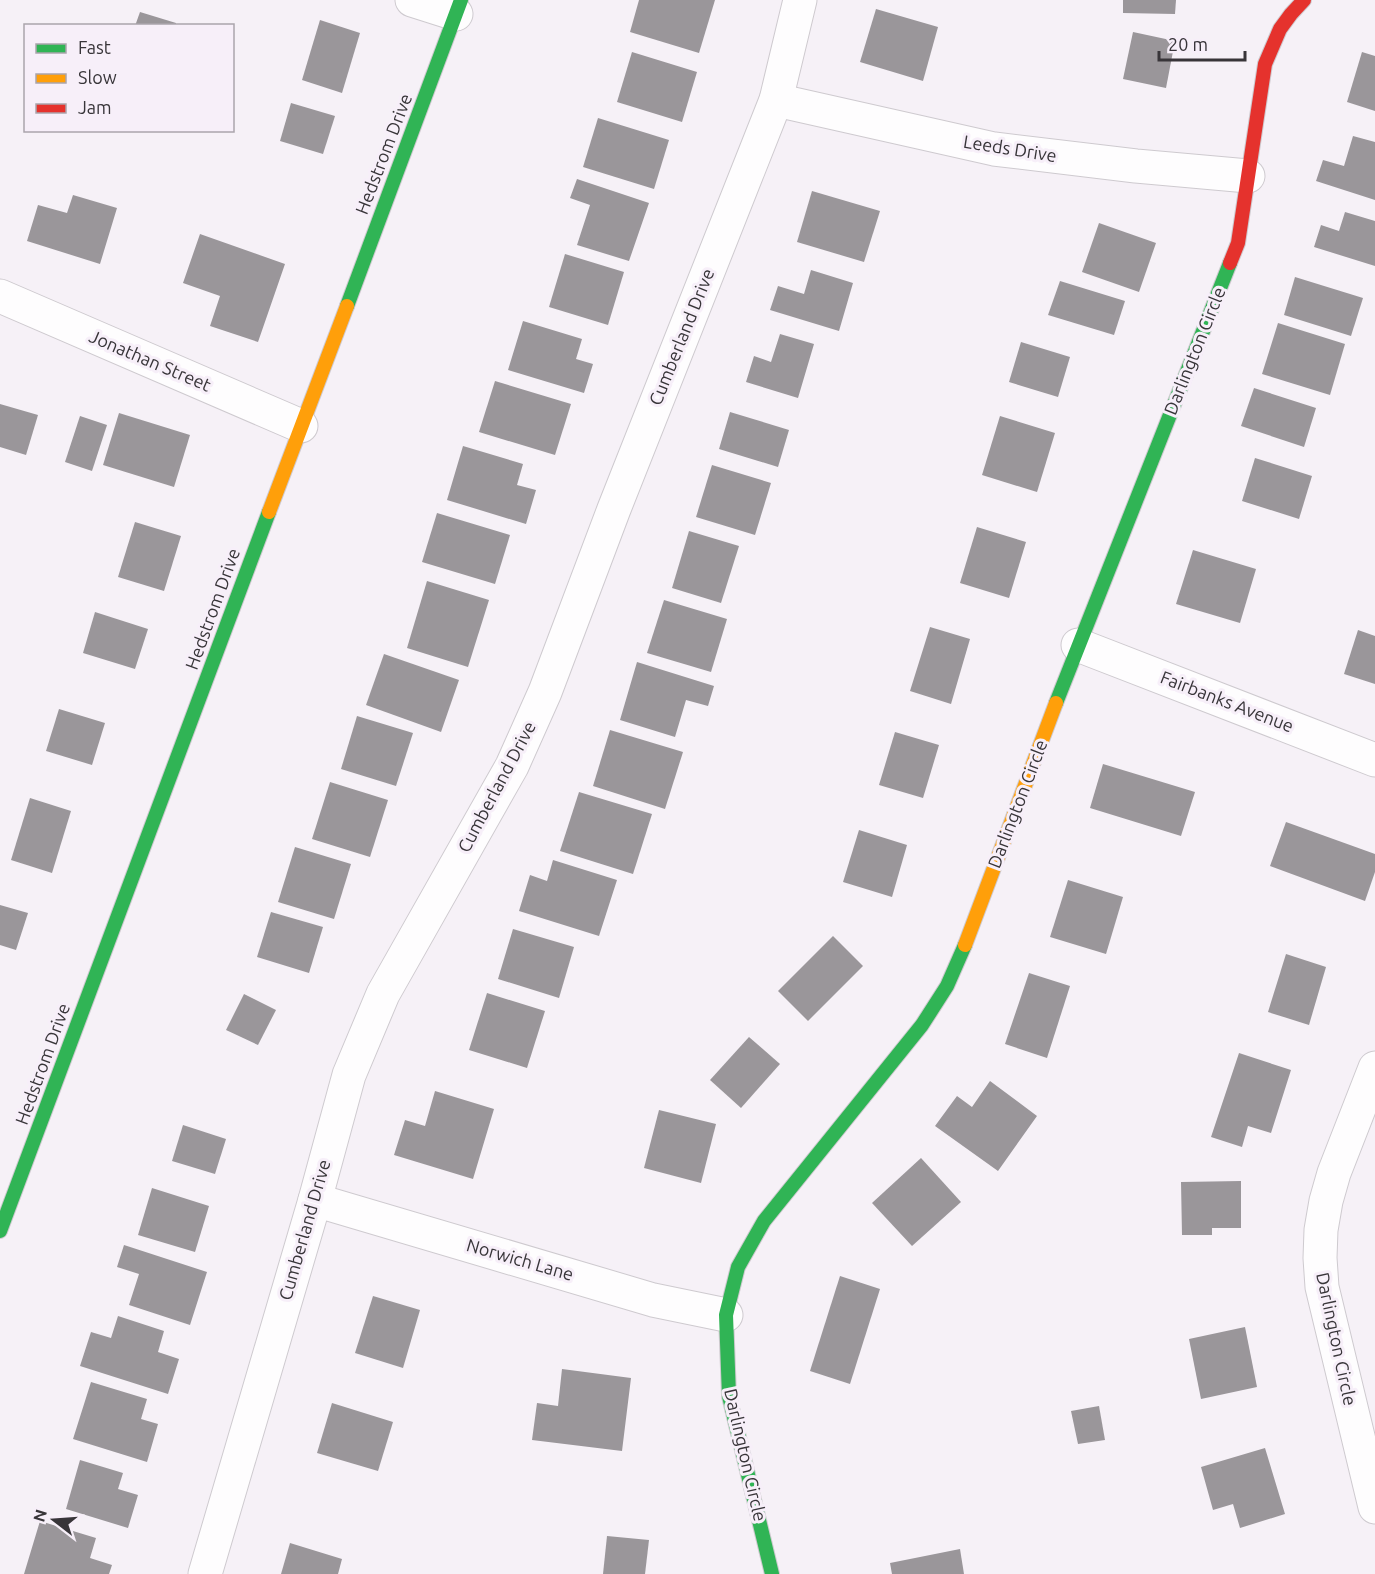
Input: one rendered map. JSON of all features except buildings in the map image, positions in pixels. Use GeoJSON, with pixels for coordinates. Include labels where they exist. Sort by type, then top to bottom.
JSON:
{"type":"FeatureCollection","features":[{"type":"Feature","properties":{"kind":"street"},"geometry":{"type":"LineString","coordinates":[[412,0],[459,7]]}},
{"type":"Feature","properties":{"kind":"street","name":"Cumberland Drive"},"geometry":{"type":"LineString","coordinates":[[205,1574],[315,1200],[349,1075],[383,994],[512,766],[545,692],[614,509],[776,100],[800,0]]}},
{"type":"Feature","properties":{"kind":"street","name":"Darlington Circle"},"geometry":{"type":"LineString","coordinates":[[772,1574],[729,1396],[726,1314],[738,1267],[764,1221],[922,1025],[947,986],[1078,645],[1238,243],[1265,64],[1282,26],[1304,0]]}},
{"type":"Feature","properties":{"kind":"street","name":"Hedstrom Drive"},"geometry":{"type":"LineString","coordinates":[[0,1231],[459,7]]}},
{"type":"Feature","properties":{"kind":"street","name":"Leeds Drive"},"geometry":{"type":"LineString","coordinates":[[776,100],[994,149],[1136,166],[1248,176]]}},
{"type":"Feature","properties":{"kind":"street","name":"Jonathan Street"},"geometry":{"type":"LineString","coordinates":[[0,297],[301,426]]}},
{"type":"Feature","properties":{"kind":"street","name":"Fairbanks Avenue"},"geometry":{"type":"LineString","coordinates":[[1078,645],[1375,760]]}},
{"type":"Feature","properties":{"kind":"street","name":"Darlington Circle"},"geometry":{"type":"LineString","coordinates":[[1375,1068],[1334,1173],[1321,1230],[1320,1258],[1322,1287],[1375,1508]]}},
{"type":"Feature","properties":{"kind":"street","name":"Norwich Lane"},"geometry":{"type":"LineString","coordinates":[[315,1200],[653,1300],[726,1314]]}},
{"type":"Feature","properties":{"kind":"traffic: fast"},"geometry":{"type":"LineString","coordinates":[[347,306],[461,0]]}},
{"type":"Feature","properties":{"kind":"traffic: fast"},"geometry":{"type":"LineString","coordinates":[[1056,703],[1230,263]]}},
{"type":"Feature","properties":{"kind":"traffic: fast"},"geometry":{"type":"LineString","coordinates":[[0,1231],[269,512]]}},
{"type":"Feature","properties":{"kind":"traffic: fast"},"geometry":{"type":"LineString","coordinates":[[772,1574],[729,1396],[726,1315],[738,1267],[764,1221],[922,1025],[947,986],[965,945]]}},
{"type":"Feature","properties":{"kind":"traffic: slow"},"geometry":{"type":"LineString","coordinates":[[269,512],[347,306]]}},
{"type":"Feature","properties":{"kind":"traffic: slow"},"geometry":{"type":"LineString","coordinates":[[965,945],[1056,703]]}},
{"type":"Feature","properties":{"kind":"traffic: jam"},"geometry":{"type":"LineString","coordinates":[[1230,263],[1238,243],[1265,64],[1280,29],[1304,0]]}}]}
